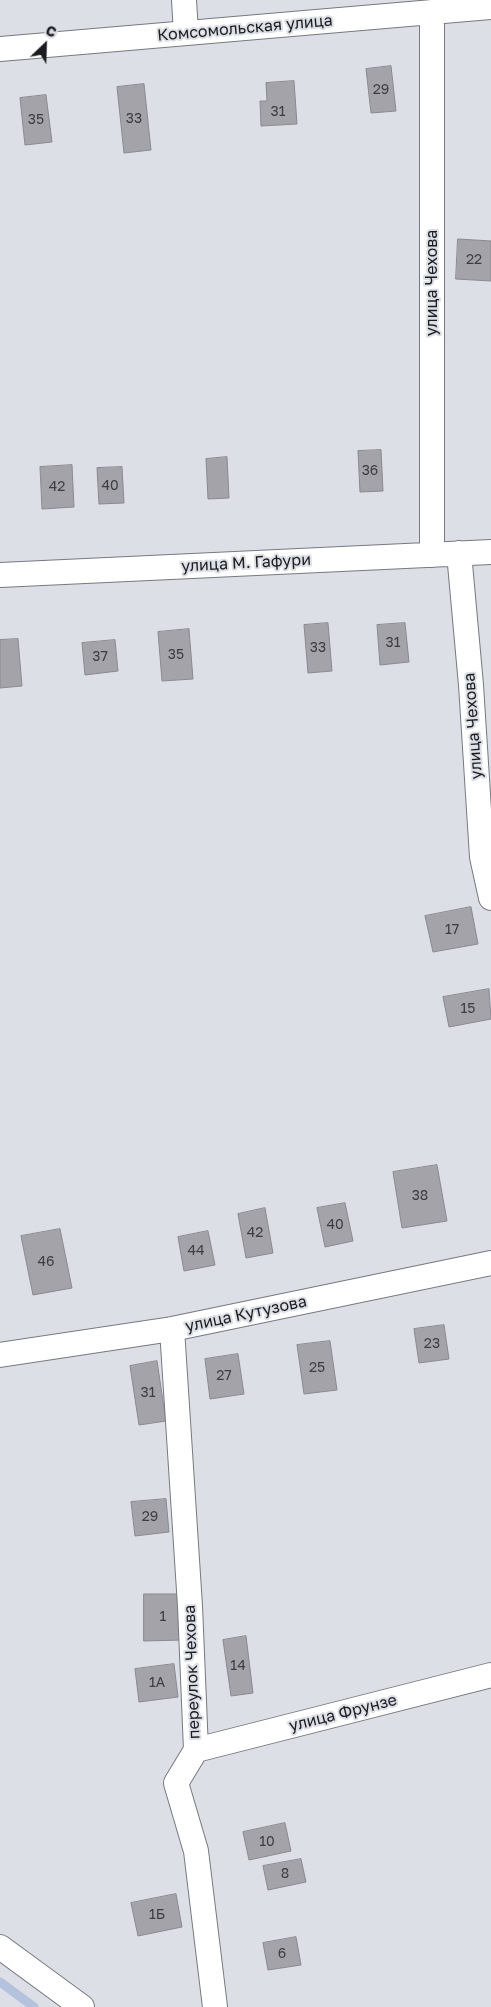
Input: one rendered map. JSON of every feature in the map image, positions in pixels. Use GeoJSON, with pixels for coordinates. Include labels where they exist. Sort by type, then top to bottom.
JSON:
{"type":"FeatureCollection","features":[{"type":"Feature","properties":{"kind":"street"},"geometry":{"type":"LineString","coordinates":[[184,0],[186,33]]}},
{"type":"Feature","properties":{"kind":"street","name":"Комсомольская улица"},"geometry":{"type":"LineString","coordinates":[[0,49],[491,7]]}},
{"type":"Feature","properties":{"kind":"street","name":"улица Чехова"},"geometry":{"type":"LineString","coordinates":[[432,12],[432,555]]}},
{"type":"Feature","properties":{"kind":"street","name":"улица М. Гафури"},"geometry":{"type":"LineString","coordinates":[[0,575],[491,552]]}},
{"type":"Feature","properties":{"kind":"street","name":"улица Чехова"},"geometry":{"type":"LineString","coordinates":[[459,553],[471,685],[482,856],[491,898]]}},
{"type":"Feature","properties":{"kind":"street","name":"улица Кутузова"},"geometry":{"type":"LineString","coordinates":[[0,1355],[172,1329],[491,1263]]}},
{"type":"Feature","properties":{"kind":"street","name":"переулок Чехова"},"geometry":{"type":"LineString","coordinates":[[172,1329],[190,1606],[196,1750],[176,1783],[196,1851],[215,2007]]}},
{"type":"Feature","properties":{"kind":"street","name":"улица Фрунзе"},"geometry":{"type":"LineString","coordinates":[[196,1750],[491,1675]]}},
{"type":"Feature","properties":{"kind":"street"},"geometry":{"type":"LineString","coordinates":[[0,1947],[82,2007]]}},
{"type":"Feature","properties":{"kind":"building"},"geometry":{"type":"Polygon","coordinates":[[[391,66],[396,111],[371,113],[366,69],[391,66]]]}},
{"type":"Feature","properties":{"kind":"building"},"geometry":{"type":"Polygon","coordinates":[[[294,81],[297,124],[261,126],[260,101],[267,101],[266,83],[294,81]]]}},
{"type":"Feature","properties":{"kind":"building"},"geometry":{"type":"Polygon","coordinates":[[[144,84],[151,150],[124,153],[117,87],[144,84]]]}},
{"type":"Feature","properties":{"kind":"building"},"geometry":{"type":"Polygon","coordinates":[[[46,95],[52,142],[25,145],[20,98],[46,95]]]}},
{"type":"Feature","properties":{"kind":"building"},"geometry":{"type":"Polygon","coordinates":[[[458,239],[491,241],[491,281],[456,279],[458,239]]]}},
{"type":"Feature","properties":{"kind":"building"},"geometry":{"type":"Polygon","coordinates":[[[381,450],[383,491],[360,492],[358,451],[381,450]]]}},
{"type":"Feature","properties":{"kind":"building"},"geometry":{"type":"Polygon","coordinates":[[[227,457],[229,498],[208,499],[206,459],[227,457]]]}},
{"type":"Feature","properties":{"kind":"building"},"geometry":{"type":"Polygon","coordinates":[[[72,465],[74,507],[42,509],[40,467],[72,465]]]}},
{"type":"Feature","properties":{"kind":"building"},"geometry":{"type":"Polygon","coordinates":[[[122,467],[124,503],[99,504],[97,468],[122,467]]]}},
{"type":"Feature","properties":{"kind":"building"},"geometry":{"type":"Polygon","coordinates":[[[328,623],[332,671],[308,673],[304,625],[328,623]]]}},
{"type":"Feature","properties":{"kind":"building"},"geometry":{"type":"Polygon","coordinates":[[[405,623],[409,662],[380,665],[377,625],[405,623]]]}},
{"type":"Feature","properties":{"kind":"building"},"geometry":{"type":"Polygon","coordinates":[[[189,629],[193,679],[162,681],[158,632],[189,629]]]}},
{"type":"Feature","properties":{"kind":"building"},"geometry":{"type":"Polygon","coordinates":[[[18,639],[22,686],[0,688],[0,640],[18,639]]]}},
{"type":"Feature","properties":{"kind":"building"},"geometry":{"type":"Polygon","coordinates":[[[115,640],[118,671],[85,675],[82,643],[115,640]]]}},
{"type":"Feature","properties":{"kind":"building"},"geometry":{"type":"Polygon","coordinates":[[[471,907],[478,944],[433,952],[425,916],[471,907]]]}},
{"type":"Feature","properties":{"kind":"building"},"geometry":{"type":"Polygon","coordinates":[[[489,989],[491,1019],[449,1027],[443,997],[489,989]]]}},
{"type":"Feature","properties":{"kind":"building"},"geometry":{"type":"Polygon","coordinates":[[[437,1165],[447,1221],[402,1228],[393,1172],[437,1165]]]}},
{"type":"Feature","properties":{"kind":"building"},"geometry":{"type":"Polygon","coordinates":[[[345,1203],[353,1241],[325,1247],[317,1208],[345,1203]]]}},
{"type":"Feature","properties":{"kind":"building"},"geometry":{"type":"Polygon","coordinates":[[[265,1208],[273,1253],[246,1258],[238,1214],[265,1208]]]}},
{"type":"Feature","properties":{"kind":"building"},"geometry":{"type":"Polygon","coordinates":[[[60,1229],[72,1288],[33,1295],[21,1236],[60,1229]]]}},
{"type":"Feature","properties":{"kind":"building"},"geometry":{"type":"Polygon","coordinates":[[[208,1231],[215,1265],[184,1271],[178,1237],[208,1231]]]}},
{"type":"Feature","properties":{"kind":"building"},"geometry":{"type":"Polygon","coordinates":[[[444,1325],[449,1359],[419,1363],[414,1329],[444,1325]]]}},
{"type":"Feature","properties":{"kind":"building"},"geometry":{"type":"Polygon","coordinates":[[[330,1341],[337,1390],[304,1394],[297,1345],[330,1341]]]}},
{"type":"Feature","properties":{"kind":"building"},"geometry":{"type":"Polygon","coordinates":[[[238,1354],[244,1394],[210,1399],[205,1359],[238,1354]]]}},
{"type":"Feature","properties":{"kind":"building"},"geometry":{"type":"Polygon","coordinates":[[[157,1361],[166,1421],[139,1425],[130,1366],[157,1361]]]}},
{"type":"Feature","properties":{"kind":"building"},"geometry":{"type":"Polygon","coordinates":[[[166,1499],[169,1532],[135,1536],[131,1502],[166,1499]]]}},
{"type":"Feature","properties":{"kind":"building"},"geometry":{"type":"Polygon","coordinates":[[[144,1594],[182,1594],[183,1640],[144,1641],[144,1594]]]}},
{"type":"Feature","properties":{"kind":"building"},"geometry":{"type":"Polygon","coordinates":[[[246,1636],[253,1693],[231,1696],[223,1640],[246,1636]]]}},
{"type":"Feature","properties":{"kind":"building"},"geometry":{"type":"Polygon","coordinates":[[[174,1664],[178,1697],[139,1702],[135,1669],[174,1664]]]}},
{"type":"Feature","properties":{"kind":"building"},"geometry":{"type":"Polygon","coordinates":[[[285,1823],[291,1851],[249,1860],[243,1832],[285,1823]]]}},
{"type":"Feature","properties":{"kind":"building"},"geometry":{"type":"Polygon","coordinates":[[[301,1859],[306,1882],[268,1890],[263,1866],[301,1859]]]}},
{"type":"Feature","properties":{"kind":"building"},"geometry":{"type":"Polygon","coordinates":[[[176,1894],[182,1927],[138,1936],[131,1903],[176,1894]]]}},
{"type":"Feature","properties":{"kind":"building"},"geometry":{"type":"Polygon","coordinates":[[[296,1937],[301,1965],[268,1970],[263,1943],[296,1937]]]}},
{"type":"Feature","properties":{"kind":"waterway"},"geometry":{"type":"LineString","coordinates":[[0,1982],[34,2007]]}}]}
